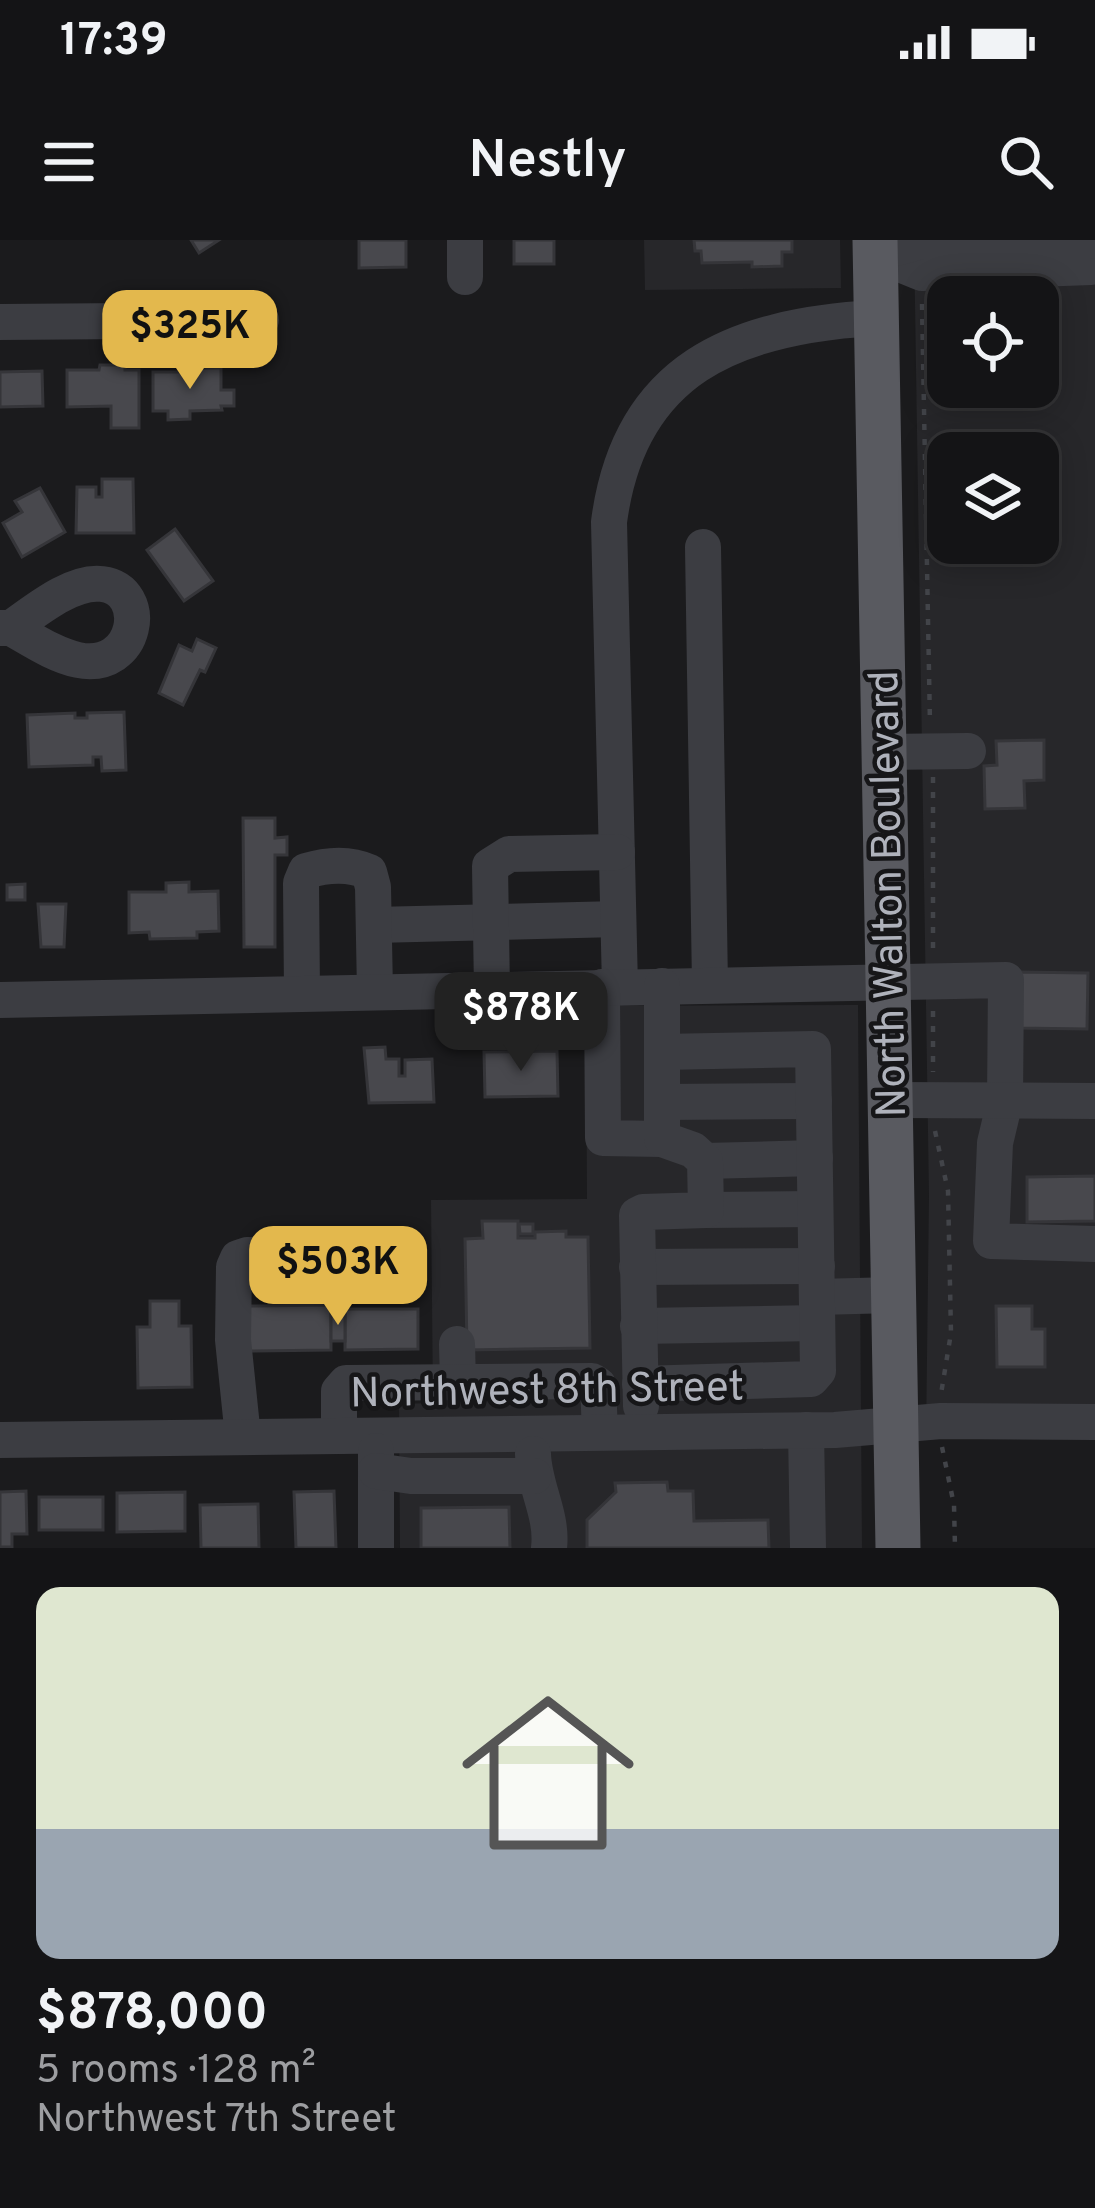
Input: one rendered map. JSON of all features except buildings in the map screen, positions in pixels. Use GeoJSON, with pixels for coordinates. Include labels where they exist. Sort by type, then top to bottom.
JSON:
{"type":"FeatureCollection","features":[{"type":"Feature","properties":{"kind":"main road","name":"North Walton Boulevard"},"geometry":{"type":"LineString","coordinates":[[875,247],[898,1548]]}},
{"type":"Feature","properties":{"kind":"street"},"geometry":{"type":"LineString","coordinates":[[875,247],[922,241],[1090,254]]}},
{"type":"Feature","properties":{"kind":"street"},"geometry":{"type":"LineString","coordinates":[[815,1158],[705,1161],[693,1150],[662,1139],[603,1138],[618,919],[609,522],[614,479],[631,439],[681,376],[731,345],[772,330],[814,321],[875,317]]}},
{"type":"Feature","properties":{"kind":"street"},"geometry":{"type":"LineString","coordinates":[[0,322],[261,320]]}},
{"type":"Feature","properties":{"kind":"street"},"geometry":{"type":"LineString","coordinates":[[703,547],[710,985]]}},
{"type":"Feature","properties":{"kind":"street"},"geometry":{"type":"LineString","coordinates":[[883,752],[951,751]]}},
{"type":"Feature","properties":{"kind":"street"},"geometry":{"type":"LineString","coordinates":[[491,990],[490,866],[509,854],[617,852]]}},
{"type":"Feature","properties":{"kind":"street"},"geometry":{"type":"LineString","coordinates":[[302,994],[301,883],[306,871],[356,866],[369,872],[375,992]]}},
{"type":"Feature","properties":{"kind":"street"},"geometry":{"type":"LineString","coordinates":[[374,925],[618,919]]}},
{"type":"Feature","properties":{"kind":"street"},"geometry":{"type":"LineString","coordinates":[[0,1000],[1006,980],[1005,1101],[995,1143],[991,1241],[1095,1244]]}},
{"type":"Feature","properties":{"kind":"street"},"geometry":{"type":"LineString","coordinates":[[662,986],[662,1139]]}},
{"type":"Feature","properties":{"kind":"street"},"geometry":{"type":"LineString","coordinates":[[640,1384],[812,1379],[818,1371],[813,1049],[662,1052]]}},
{"type":"Feature","properties":{"kind":"street"},"geometry":{"type":"LineString","coordinates":[[891,1100],[1095,1101]]}},
{"type":"Feature","properties":{"kind":"street"},"geometry":{"type":"LineString","coordinates":[[662,1102],[814,1101]]}},
{"type":"Feature","properties":{"kind":"street"},"geometry":{"type":"LineString","coordinates":[[705,1161],[706,1210]]}},
{"type":"Feature","properties":{"kind":"street"},"geometry":{"type":"LineString","coordinates":[[641,1431],[637,1215],[815,1209]]}},
{"type":"Feature","properties":{"kind":"street"},"geometry":{"type":"LineString","coordinates":[[243,1437],[233,1340],[238,1258],[335,1258],[345,1264],[397,1266]]}},
{"type":"Feature","properties":{"kind":"street"},"geometry":{"type":"LineString","coordinates":[[637,1268],[817,1295],[894,1295]]}},
{"type":"Feature","properties":{"kind":"street"},"geometry":{"type":"LineString","coordinates":[[638,1326],[817,1295]]}},
{"type":"Feature","properties":{"kind":"street"},"geometry":{"type":"LineString","coordinates":[[457,1345],[458,1382]]}},
{"type":"Feature","properties":{"kind":"street"},"geometry":{"type":"LineString","coordinates":[[339,1436],[340,1385],[458,1382],[592,1381],[598,1385],[600,1432]]}},
{"type":"Feature","properties":{"kind":"street","name":"Northwest 8th Street"},"geometry":{"type":"LineString","coordinates":[[0,1440],[339,1436],[376,1453],[532,1433],[1095,1422]]}},
{"type":"Feature","properties":{"kind":"street"},"geometry":{"type":"LineString","coordinates":[[806,1430],[808,1548]]}},
{"type":"Feature","properties":{"kind":"street"},"geometry":{"type":"LineString","coordinates":[[532,1433],[534,1475],[547,1510],[552,1546]]}},
{"type":"Feature","properties":{"kind":"street"},"geometry":{"type":"LineString","coordinates":[[376,1453],[411,1476],[534,1475]]}},
{"type":"Feature","properties":{"kind":"street"},"geometry":{"type":"LineString","coordinates":[[376,1453],[376,1548]]}},
{"type":"Feature","properties":{"kind":"path"},"geometry":{"type":"LineString","coordinates":[[922,296],[927,689],[951,751],[933,980],[934,1070]]}},
{"type":"Feature","properties":{"kind":"path"},"geometry":{"type":"LineString","coordinates":[[935,1132],[946,1175],[951,1333],[941,1394]]}},
{"type":"Feature","properties":{"kind":"path"},"geometry":{"type":"LineString","coordinates":[[942,1444],[954,1504],[955,1548]]}},
{"type":"Feature","properties":{"kind":"shaded area"},"geometry":{"type":"Polygon","coordinates":[[[644,240],[840,240],[841,288],[645,290],[644,240]]]}},
{"type":"Feature","properties":{"kind":"shaded area"},"geometry":{"type":"Polygon","coordinates":[[[914,240],[1095,240],[1095,1434],[926,1437],[929,1196],[914,240]]]}},
{"type":"Feature","properties":{"kind":"shaded area"},"geometry":{"type":"Polygon","coordinates":[[[858,1005],[862,1548],[400,1548],[399,1404],[433,1403],[431,1200],[587,1199],[586,1006],[858,1005]]]}}]}
